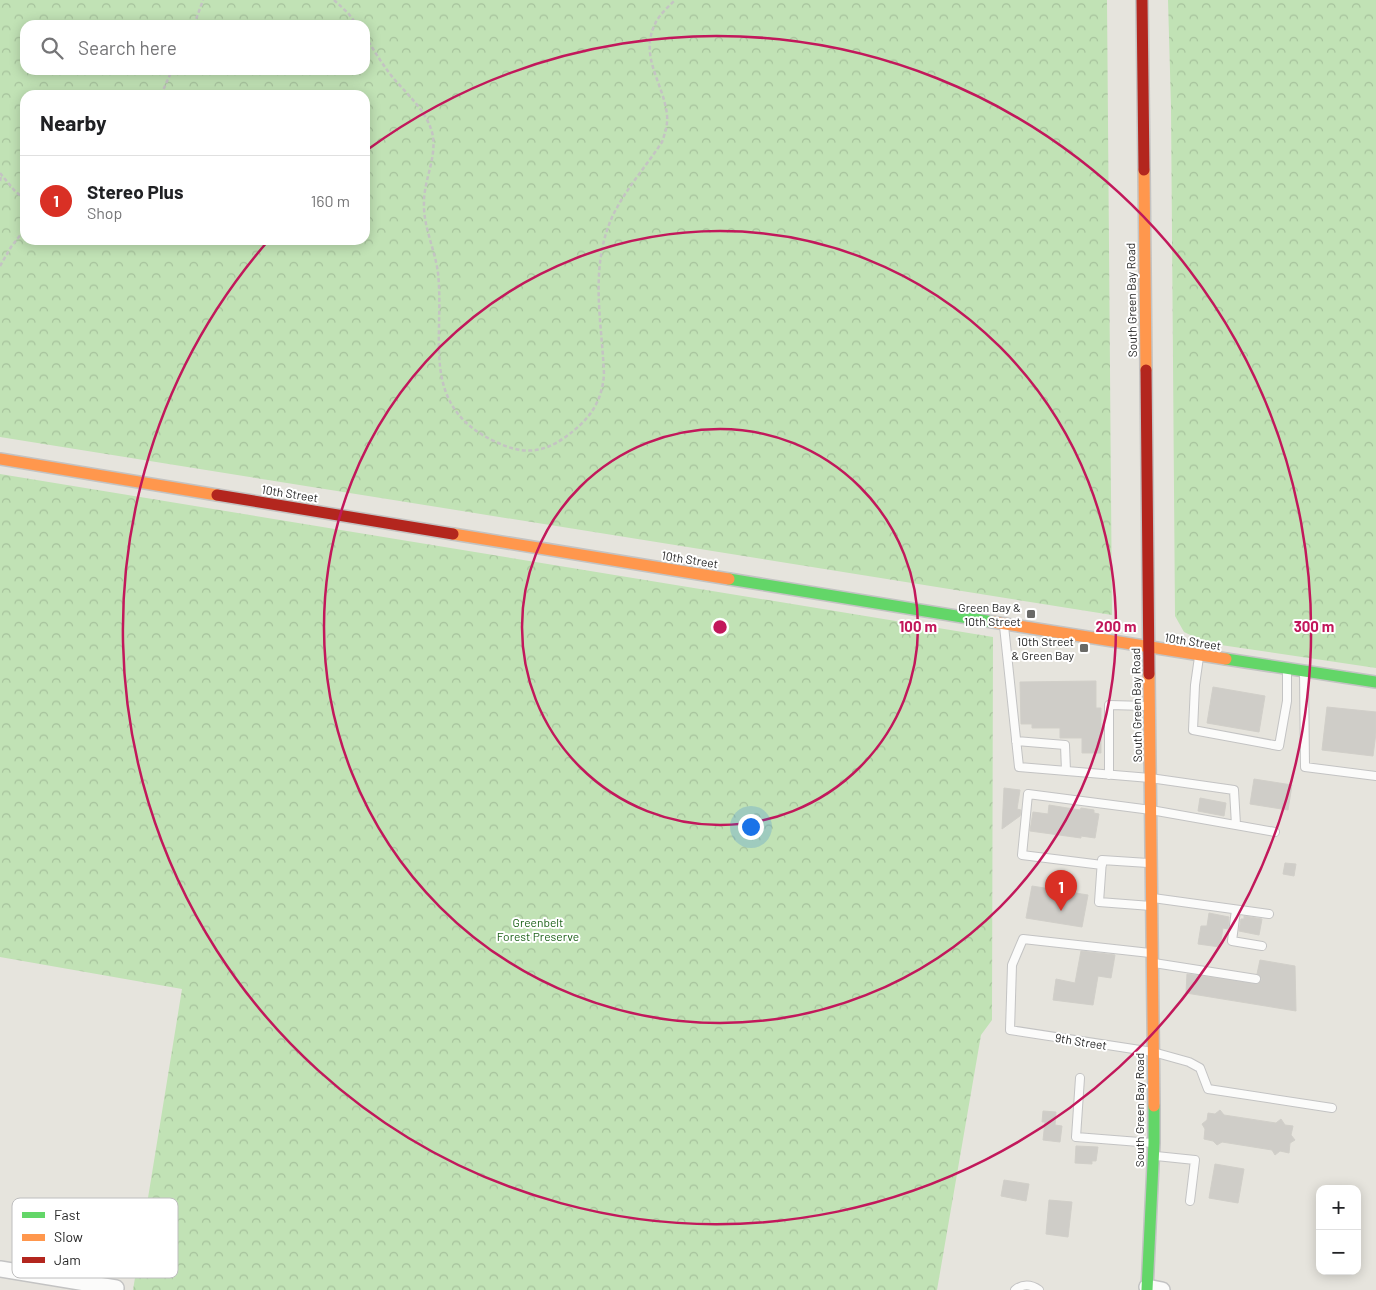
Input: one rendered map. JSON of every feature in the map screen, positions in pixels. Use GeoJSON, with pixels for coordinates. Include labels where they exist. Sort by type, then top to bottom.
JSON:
{"type":"FeatureCollection","features":[{"type":"Feature","properties":{"kind":"street","name":"South Green Bay Road"},"geometry":{"type":"LineString","coordinates":[[1142,0],[1154,1143],[1147,1289]]}},
{"type":"Feature","properties":{"kind":"street","name":"10th Street"},"geometry":{"type":"LineString","coordinates":[[0,459],[1149,648],[1376,682]]}},
{"type":"Feature","properties":{"kind":"street"},"geometry":{"type":"LineString","coordinates":[[55,1278],[116,1288]]}},
{"type":"Feature","properties":{"kind":"street"},"geometry":{"type":"LineString","coordinates":[[1147,1289],[1162,1290]]}},
{"type":"Feature","properties":{"kind":"lane"},"geometry":{"type":"LineString","coordinates":[[1004,624],[1019,767],[1150,778],[1234,790],[1236,825]]}},
{"type":"Feature","properties":{"kind":"lane"},"geometry":{"type":"LineString","coordinates":[[1199,655],[1195,685],[1193,730],[1279,746],[1287,701],[1287,670]]}},
{"type":"Feature","properties":{"kind":"lane"},"geometry":{"type":"LineString","coordinates":[[1304,672],[1305,767],[1376,776]]}},
{"type":"Feature","properties":{"kind":"lane"},"geometry":{"type":"LineString","coordinates":[[1109,775],[1109,706],[1149,706]]}},
{"type":"Feature","properties":{"kind":"lane"},"geometry":{"type":"LineString","coordinates":[[1016,741],[1065,745],[1066,771]]}},
{"type":"Feature","properties":{"kind":"lane"},"geometry":{"type":"LineString","coordinates":[[1102,865],[1022,856],[1028,794],[1150,810],[1275,832]]}},
{"type":"Feature","properties":{"kind":"lane"},"geometry":{"type":"LineString","coordinates":[[1150,863],[1102,860],[1099,902],[1151,902],[1270,914]]}},
{"type":"Feature","properties":{"kind":"lane"},"geometry":{"type":"LineString","coordinates":[[1236,910],[1232,941],[1262,946]]}},
{"type":"Feature","properties":{"kind":"lane","name":"9th Street"},"geometry":{"type":"LineString","coordinates":[[1152,958],[1023,939],[1012,965],[1010,1030],[1153,1052],[1189,1062],[1200,1068],[1208,1088],[1332,1108]]}},
{"type":"Feature","properties":{"kind":"lane"},"geometry":{"type":"LineString","coordinates":[[1152,958],[1256,979]]}},
{"type":"Feature","properties":{"kind":"lane"},"geometry":{"type":"LineString","coordinates":[[1080,1078],[1076,1137],[1154,1143]]}},
{"type":"Feature","properties":{"kind":"lane"},"geometry":{"type":"LineString","coordinates":[[1154,1156],[1195,1160],[1190,1201]]}},
{"type":"Feature","properties":{"kind":"lane"},"geometry":{"type":"LineString","coordinates":[[1015,1290],[1024,1286],[1031,1286],[1039,1290]]}},
{"type":"Feature","properties":{"kind":"path"},"geometry":{"type":"LineString","coordinates":[[196,20],[203,0]]}},
{"type":"Feature","properties":{"kind":"path"},"geometry":{"type":"LineString","coordinates":[[334,0],[353,20]]}},
{"type":"Feature","properties":{"kind":"path"},"geometry":{"type":"LineString","coordinates":[[370,44],[389,73],[419,106],[432,132],[434,146],[424,192],[424,205],[425,220],[436,260],[439,301],[438,356],[446,396],[457,413],[488,438],[506,447],[539,450],[552,446],[567,436],[594,410],[600,398],[604,374],[598,294],[601,258],[605,237],[618,208],[662,142],[665,133],[667,114],[653,72],[649,49],[655,23],[675,0]]}},
{"type":"Feature","properties":{"kind":"path"},"geometry":{"type":"LineString","coordinates":[[163,90],[170,75]]}},
{"type":"Feature","properties":{"kind":"path"},"geometry":{"type":"LineString","coordinates":[[0,174],[0,181]]}},
{"type":"Feature","properties":{"kind":"path"},"geometry":{"type":"LineString","coordinates":[[0,174],[20,195]]}},
{"type":"Feature","properties":{"kind":"path"},"geometry":{"type":"LineString","coordinates":[[0,266],[11,246],[20,235]]}},
{"type":"Feature","properties":{"kind":"green space"},"geometry":{"type":"Polygon","coordinates":[[[0,0],[1107,0],[1112,615],[0,437],[0,0]]]}},
{"type":"Feature","properties":{"kind":"green space"},"geometry":{"type":"Polygon","coordinates":[[[1168,0],[1376,0],[1376,668],[1207,643],[1184,632],[1175,616],[1171,107],[1168,0]]]}},
{"type":"Feature","properties":{"kind":"green space","name":"Greenbelt Forest Preserve"},"geometry":{"type":"Polygon","coordinates":[[[0,474],[993,637],[992,1020],[981,1035],[937,1290],[133,1290],[135,1278],[178,1278],[178,1198],[148,1198],[182,989],[0,957],[0,474]]]}},
{"type":"Feature","properties":{"kind":"building"},"geometry":{"type":"Polygon","coordinates":[[[1096,681],[1096,708],[1101,708],[1101,753],[1082,753],[1082,738],[1060,738],[1060,728],[1032,728],[1032,724],[1021,724],[1020,682],[1096,681]]]}},
{"type":"Feature","properties":{"kind":"building"},"geometry":{"type":"Polygon","coordinates":[[[1213,687],[1265,696],[1259,732],[1207,723],[1213,687]]]}},
{"type":"Feature","properties":{"kind":"building"},"geometry":{"type":"Polygon","coordinates":[[[1327,707],[1376,712],[1373,756],[1322,750],[1327,707]]]}},
{"type":"Feature","properties":{"kind":"building"},"geometry":{"type":"Polygon","coordinates":[[[1254,779],[1292,785],[1288,810],[1250,804],[1254,779]]]}},
{"type":"Feature","properties":{"kind":"building"},"geometry":{"type":"Polygon","coordinates":[[[1004,788],[1020,790],[1017,809],[1021,810],[1020,816],[1002,829],[1004,788]]]}},
{"type":"Feature","properties":{"kind":"building"},"geometry":{"type":"Polygon","coordinates":[[[1200,798],[1226,803],[1224,816],[1198,811],[1200,798]]]}},
{"type":"Feature","properties":{"kind":"building"},"geometry":{"type":"Polygon","coordinates":[[[1049,805],[1080,810],[1081,808],[1094,810],[1094,813],[1099,814],[1095,838],[1030,831],[1033,812],[1048,814],[1049,805]]]}},
{"type":"Feature","properties":{"kind":"building"},"geometry":{"type":"Polygon","coordinates":[[[1285,863],[1296,864],[1294,876],[1283,874],[1285,863]]]}},
{"type":"Feature","properties":{"kind":"building"},"geometry":{"type":"Polygon","coordinates":[[[1032,886],[1088,895],[1082,927],[1026,918],[1032,886]]]}},
{"type":"Feature","properties":{"kind":"building"},"geometry":{"type":"Polygon","coordinates":[[[1209,913],[1229,917],[1228,929],[1223,928],[1220,947],[1198,944],[1201,926],[1207,926],[1209,913]]]}},
{"type":"Feature","properties":{"kind":"building"},"geometry":{"type":"Polygon","coordinates":[[[1244,916],[1262,919],[1259,935],[1239,931],[1241,919],[1244,919],[1244,916]]]}},
{"type":"Feature","properties":{"kind":"building"},"geometry":{"type":"Polygon","coordinates":[[[1081,951],[1115,955],[1111,978],[1098,976],[1093,1005],[1053,1000],[1056,979],[1075,983],[1081,951]]]}},
{"type":"Feature","properties":{"kind":"building"},"geometry":{"type":"Polygon","coordinates":[[[1260,960],[1295,966],[1296,1011],[1186,993],[1187,974],[1258,984],[1262,979],[1257,974],[1260,960]]]}},
{"type":"Feature","properties":{"kind":"building"},"geometry":{"type":"Polygon","coordinates":[[[1220,1110],[1224,1115],[1276,1123],[1281,1119],[1285,1125],[1293,1126],[1291,1135],[1295,1140],[1290,1143],[1289,1153],[1280,1151],[1275,1155],[1272,1150],[1222,1142],[1217,1145],[1213,1141],[1204,1139],[1205,1129],[1202,1124],[1207,1120],[1208,1113],[1215,1114],[1220,1110]]]}},
{"type":"Feature","properties":{"kind":"building"},"geometry":{"type":"Polygon","coordinates":[[[1043,1111],[1056,1112],[1055,1125],[1062,1126],[1060,1142],[1043,1140],[1045,1122],[1042,1122],[1043,1111]]]}},
{"type":"Feature","properties":{"kind":"building"},"geometry":{"type":"Polygon","coordinates":[[[1076,1146],[1098,1147],[1096,1161],[1092,1161],[1092,1164],[1075,1163],[1076,1146]]]}},
{"type":"Feature","properties":{"kind":"building"},"geometry":{"type":"Polygon","coordinates":[[[1215,1164],[1244,1169],[1238,1203],[1209,1198],[1215,1164]]]}},
{"type":"Feature","properties":{"kind":"building"},"geometry":{"type":"Polygon","coordinates":[[[1004,1180],[1029,1184],[1026,1201],[1001,1196],[1004,1180]]]}},
{"type":"Feature","properties":{"kind":"building"},"geometry":{"type":"Polygon","coordinates":[[[1049,1200],[1072,1202],[1068,1237],[1046,1234],[1049,1200]]]}},
{"type":"Feature","properties":{"kind":"traffic: fast"},"geometry":{"type":"LineString","coordinates":[[729,579],[993,622]]}},
{"type":"Feature","properties":{"kind":"traffic: fast"},"geometry":{"type":"LineString","coordinates":[[1226,659],[1376,682]]}},
{"type":"Feature","properties":{"kind":"traffic: fast"},"geometry":{"type":"LineString","coordinates":[[1147,1290],[1154,1106]]}},
{"type":"Feature","properties":{"kind":"traffic: slow"},"geometry":{"type":"LineString","coordinates":[[1144,170],[1146,370]]}},
{"type":"Feature","properties":{"kind":"traffic: slow"},"geometry":{"type":"LineString","coordinates":[[0,459],[217,495]]}},
{"type":"Feature","properties":{"kind":"traffic: slow"},"geometry":{"type":"LineString","coordinates":[[453,534],[729,579]]}},
{"type":"Feature","properties":{"kind":"traffic: slow"},"geometry":{"type":"LineString","coordinates":[[993,622],[1226,659]]}},
{"type":"Feature","properties":{"kind":"traffic: slow"},"geometry":{"type":"LineString","coordinates":[[1149,674],[1154,1106]]}},
{"type":"Feature","properties":{"kind":"traffic: jam"},"geometry":{"type":"LineString","coordinates":[[1142,0],[1144,170]]}},
{"type":"Feature","properties":{"kind":"traffic: jam"},"geometry":{"type":"LineString","coordinates":[[1146,370],[1149,674]]}},
{"type":"Feature","properties":{"kind":"traffic: jam"},"geometry":{"type":"LineString","coordinates":[[217,495],[453,534]]}},
{"type":"Feature","properties":{"kind":"place","name":"Green Bay & 10th Street"},"geometry":{"type":"Point","coordinates":[1031,614]}},
{"type":"Feature","properties":{"kind":"place","name":"10th Street & Green Bay"},"geometry":{"type":"Point","coordinates":[1084,648]}},
{"type":"Feature","properties":{"kind":"place","name":"Stereo Plus"},"geometry":{"type":"Point","coordinates":[1061,911]}}]}
